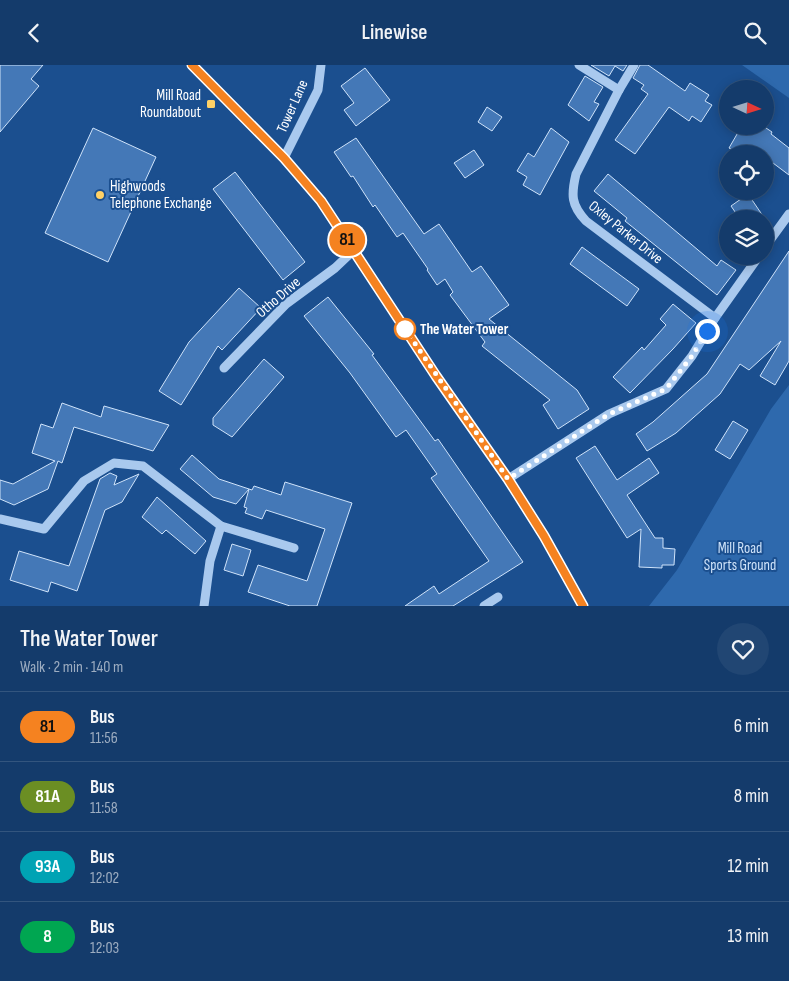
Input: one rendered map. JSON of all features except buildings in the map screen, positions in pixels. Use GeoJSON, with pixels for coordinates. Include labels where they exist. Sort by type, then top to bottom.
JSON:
{"type":"FeatureCollection","features":[{"type":"Feature","properties":{"kind":"street"},"geometry":{"type":"LineString","coordinates":[[192,65],[284,158],[321,201],[436,376],[508,479],[544,536],[583,606]]}},
{"type":"Feature","properties":{"kind":"street","name":"Tower Lane"},"geometry":{"type":"LineString","coordinates":[[284,158],[303,116],[318,90],[321,65]]}},
{"type":"Feature","properties":{"kind":"street"},"geometry":{"type":"LineString","coordinates":[[579,65],[619,90]]}},
{"type":"Feature","properties":{"kind":"street","name":"Oxley Parker Drive"},"geometry":{"type":"LineString","coordinates":[[634,65],[576,174],[572,189],[573,201],[577,212],[586,221],[715,318]]}},
{"type":"Feature","properties":{"kind":"street"},"geometry":{"type":"LineString","coordinates":[[774,235],[789,214]]}},
{"type":"Feature","properties":{"kind":"street","name":"Otho Drive"},"geometry":{"type":"LineString","coordinates":[[224,368],[286,304],[354,250]]}},
{"type":"Feature","properties":{"kind":"street"},"geometry":{"type":"LineString","coordinates":[[508,479],[609,414],[666,389],[692,356],[715,318],[753,265]]}},
{"type":"Feature","properties":{"kind":"street"},"geometry":{"type":"LineString","coordinates":[[0,519],[44,529],[84,481],[114,463],[143,466],[221,526],[294,547]]}},
{"type":"Feature","properties":{"kind":"street"},"geometry":{"type":"LineString","coordinates":[[204,606],[210,561],[221,526]]}},
{"type":"Feature","properties":{"kind":"street"},"geometry":{"type":"LineString","coordinates":[[484,606],[498,597]]}},
{"type":"Feature","properties":{"kind":"green space"},"geometry":{"type":"Polygon","coordinates":[[[742,65],[789,65],[789,98],[774,87],[774,80],[763,80],[742,65]]]}},
{"type":"Feature","properties":{"kind":"green space","name":"Mill Road Sports Ground"},"geometry":{"type":"Polygon","coordinates":[[[789,385],[789,606],[649,606],[677,570],[771,409],[789,385]]]}},
{"type":"Feature","properties":{"kind":"bus line","name":"81"},"geometry":{"type":"LineString","coordinates":[[192,65],[284,158],[321,201],[436,376],[508,479],[544,536],[583,606]]}},
{"type":"Feature","properties":{"kind":"place","name":"Mill Road Roundabout"},"geometry":{"type":"Point","coordinates":[211,104]}},
{"type":"Feature","properties":{"kind":"place","name":"Highwoods Telephone Exchange"},"geometry":{"type":"Point","coordinates":[100,195]}},
{"type":"Feature","properties":{"kind":"place","name":"The Water Tower"},"geometry":{"type":"Point","coordinates":[405,329]}},
{"type":"Feature","properties":{"kind":"route"},"geometry":{"type":"LineString","coordinates":[[405,329],[508,479],[609,414],[666,389],[692,356],[707,331]]}}]}
